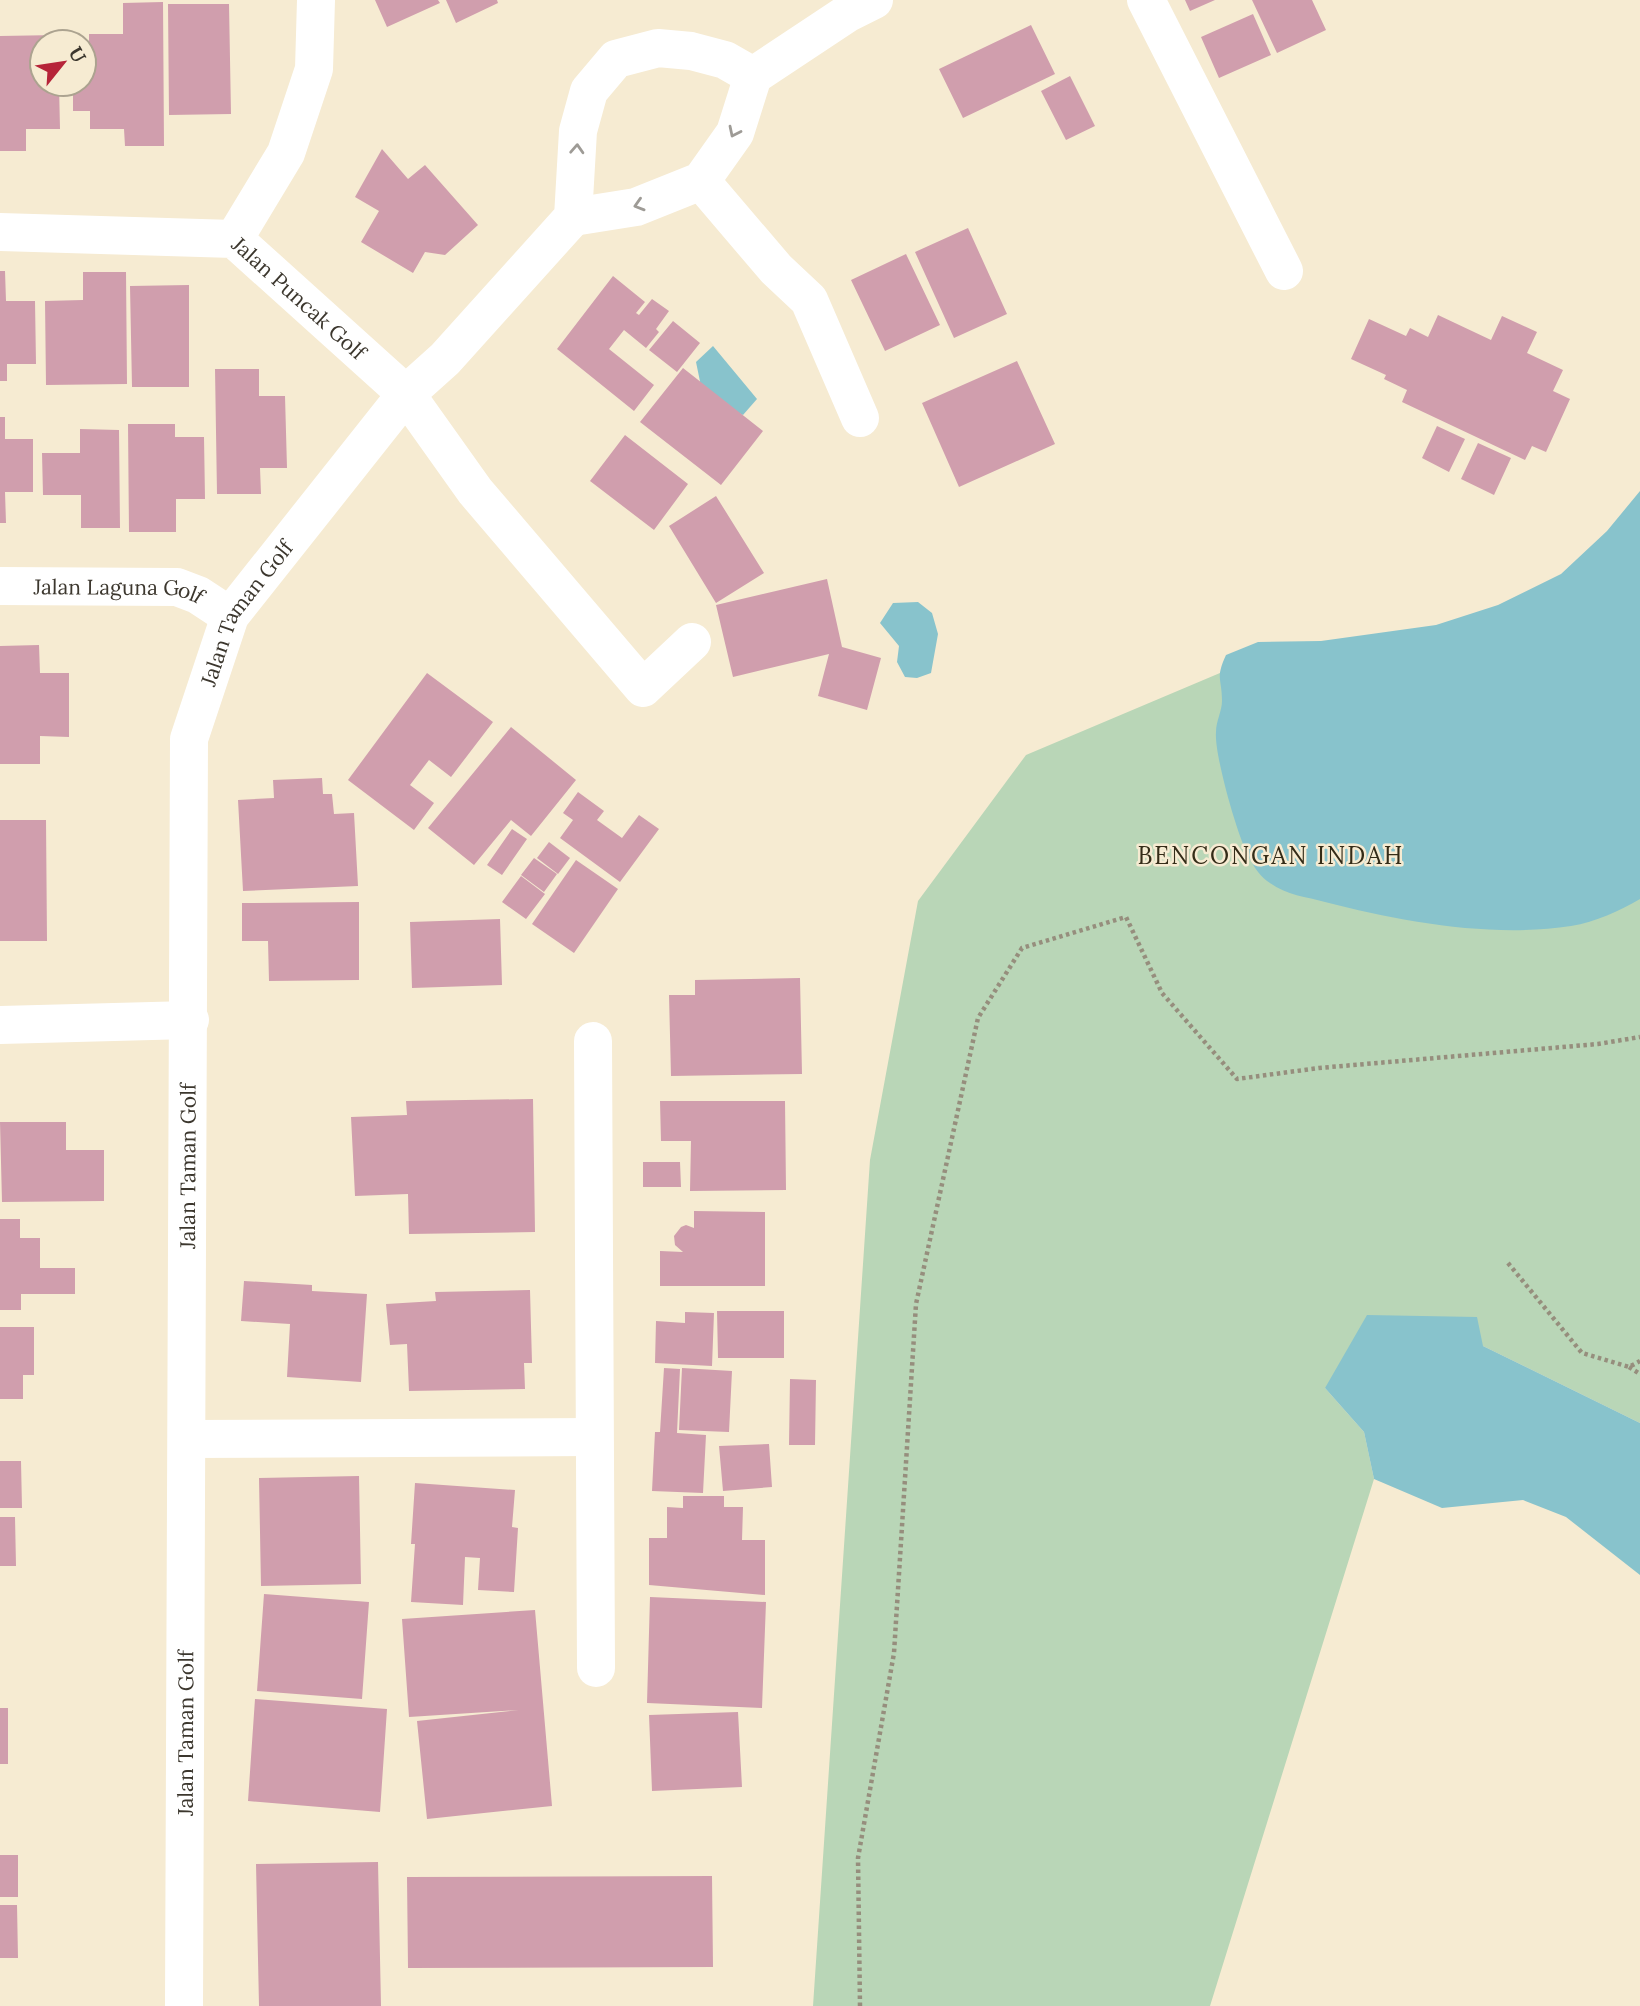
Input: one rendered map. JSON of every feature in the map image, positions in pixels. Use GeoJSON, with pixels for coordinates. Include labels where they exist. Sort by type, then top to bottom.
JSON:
{"type":"FeatureCollection","features":[{"type":"Feature","properties":{"kind":"street"},"geometry":{"type":"LineString","coordinates":[[234,239],[286,153],[314,69],[316,0]]}},
{"type":"Feature","properties":{"kind":"street"},"geometry":{"type":"LineString","coordinates":[[573,217],[636,207],[701,181],[735,133],[753,76],[848,13],[874,0]]}},
{"type":"Feature","properties":{"kind":"street"},"geometry":{"type":"LineString","coordinates":[[1146,0],[1284,271]]}},
{"type":"Feature","properties":{"kind":"street"},"geometry":{"type":"LineString","coordinates":[[406,394],[446,359],[573,217],[578,131],[589,91],[615,59],[658,48],[691,51],[725,60],[753,76]]}},
{"type":"Feature","properties":{"kind":"street"},"geometry":{"type":"LineString","coordinates":[[701,181],[776,269],[809,300],[860,418]]}},
{"type":"Feature","properties":{"kind":"street","name":"Jalan Puncak Golf"},"geometry":{"type":"LineString","coordinates":[[0,232],[234,239],[406,394],[475,491],[643,688],[692,642]]}},
{"type":"Feature","properties":{"kind":"street","name":"Jalan Taman Golf"},"geometry":{"type":"LineString","coordinates":[[184,2006],[190,1020],[189,739],[230,616],[406,394]]}},
{"type":"Feature","properties":{"kind":"street","name":"Jalan Laguna Golf"},"geometry":{"type":"LineString","coordinates":[[0,586],[177,587],[198,595],[230,616]]}},
{"type":"Feature","properties":{"kind":"street"},"geometry":{"type":"LineString","coordinates":[[0,1025],[190,1020]]}},
{"type":"Feature","properties":{"kind":"street"},"geometry":{"type":"LineString","coordinates":[[593,1041],[596,1668]]}},
{"type":"Feature","properties":{"kind":"street"},"geometry":{"type":"LineString","coordinates":[[188,1440],[593,1437]]}},
{"type":"Feature","properties":{"kind":"path"},"geometry":{"type":"LineString","coordinates":[[860,2006],[858,1858],[894,1653],[916,1304],[978,1018],[1022,947],[1126,917],[1162,993],[1237,1079],[1319,1068],[1598,1044],[1640,1037]]}},
{"type":"Feature","properties":{"kind":"path"},"geometry":{"type":"LineString","coordinates":[[1508,1263],[1582,1353],[1629,1367],[1640,1374]]}},
{"type":"Feature","properties":{"kind":"path"},"geometry":{"type":"LineString","coordinates":[[1629,1367],[1640,1361]]}},
{"type":"Feature","properties":{"kind":"green space"},"geometry":{"type":"Polygon","coordinates":[[[1640,517],[1640,1423],[1483,1346],[1325,1388],[1364,1432],[1374,1479],[1210,2006],[813,2006],[870,1160],[918,901],[1026,755],[1272,651],[1472,632],[1620,547],[1640,517]]]}},
{"type":"Feature","properties":{"kind":"water"},"geometry":{"type":"Polygon","coordinates":[[[713,346],[757,399],[743,415],[703,396],[696,362],[713,346]]]}},
{"type":"Feature","properties":{"kind":"water"},"geometry":{"type":"Polygon","coordinates":[[[1640,491],[1640,899],[1607,916],[1571,926],[1479,929],[1416,922],[1354,909],[1290,893],[1264,878],[1252,863],[1239,834],[1216,743],[1222,701],[1220,674],[1226,655],[1258,642],[1321,641],[1436,625],[1498,605],[1561,574],[1607,531],[1640,491]]]}},
{"type":"Feature","properties":{"kind":"water"},"geometry":{"type":"Polygon","coordinates":[[[918,602],[932,613],[938,634],[931,673],[917,678],[905,677],[897,662],[899,646],[880,623],[893,603],[918,602]]]}},
{"type":"Feature","properties":{"kind":"water"},"geometry":{"type":"Polygon","coordinates":[[[1367,1315],[1477,1317],[1483,1346],[1640,1423],[1640,1575],[1566,1517],[1523,1500],[1442,1508],[1374,1479],[1364,1432],[1325,1388],[1367,1315]]]}},
{"type":"Feature","properties":{"kind":"building"},"geometry":{"type":"Polygon","coordinates":[[[375,0],[438,0],[440,3],[387,27],[375,0]]]}},
{"type":"Feature","properties":{"kind":"building"},"geometry":{"type":"Polygon","coordinates":[[[446,0],[497,0],[498,3],[456,23],[446,0]]]}},
{"type":"Feature","properties":{"kind":"building"},"geometry":{"type":"Polygon","coordinates":[[[1185,0],[1215,0],[1190,11],[1185,0]]]}},
{"type":"Feature","properties":{"kind":"building"},"geometry":{"type":"Polygon","coordinates":[[[1252,0],[1312,0],[1326,30],[1277,53],[1252,0]]]}},
{"type":"Feature","properties":{"kind":"building"},"geometry":{"type":"Polygon","coordinates":[[[163,2],[164,146],[125,146],[124,129],[90,129],[90,111],[73,111],[73,98],[98,98],[98,34],[123,34],[123,3],[163,2]]]}},
{"type":"Feature","properties":{"kind":"building"},"geometry":{"type":"Polygon","coordinates":[[[168,4],[229,4],[231,114],[169,115],[168,4]]]}},
{"type":"Feature","properties":{"kind":"building"},"geometry":{"type":"Polygon","coordinates":[[[1253,14],[1271,55],[1219,78],[1201,37],[1253,14]]]}},
{"type":"Feature","properties":{"kind":"building"},"geometry":{"type":"Polygon","coordinates":[[[1031,25],[1055,74],[963,118],[939,69],[1031,25]]]}},
{"type":"Feature","properties":{"kind":"building"},"geometry":{"type":"Polygon","coordinates":[[[0,36],[28,36],[28,98],[59,98],[60,129],[26,129],[26,151],[0,151],[0,36]]]}},
{"type":"Feature","properties":{"kind":"building"},"geometry":{"type":"Polygon","coordinates":[[[1070,76],[1095,126],[1066,140],[1041,91],[1070,76]]]}},
{"type":"Feature","properties":{"kind":"building"},"geometry":{"type":"Polygon","coordinates":[[[382,149],[408,179],[425,165],[478,225],[445,255],[425,252],[413,273],[361,242],[379,211],[355,197],[382,149]]]}},
{"type":"Feature","properties":{"kind":"building"},"geometry":{"type":"Polygon","coordinates":[[[968,228],[1007,314],[954,338],[915,252],[968,228]]]}},
{"type":"Feature","properties":{"kind":"building"},"geometry":{"type":"Polygon","coordinates":[[[906,254],[940,325],[885,351],[851,280],[906,254]]]}},
{"type":"Feature","properties":{"kind":"building"},"geometry":{"type":"Polygon","coordinates":[[[0,271],[5,271],[6,301],[35,301],[36,364],[7,364],[7,381],[0,381],[0,271]]]}},
{"type":"Feature","properties":{"kind":"building"},"geometry":{"type":"Polygon","coordinates":[[[83,272],[126,272],[127,384],[46,385],[45,301],[83,300],[83,272]]]}},
{"type":"Feature","properties":{"kind":"building"},"geometry":{"type":"Polygon","coordinates":[[[613,276],[645,302],[636,313],[639,315],[652,299],[669,311],[656,329],[659,332],[646,348],[624,330],[609,349],[654,385],[634,411],[557,349],[613,276]]]}},
{"type":"Feature","properties":{"kind":"building"},"geometry":{"type":"Polygon","coordinates":[[[189,285],[189,387],[132,387],[130,286],[189,285]]]}},
{"type":"Feature","properties":{"kind":"building"},"geometry":{"type":"Polygon","coordinates":[[[1438,315],[1491,340],[1502,316],[1537,332],[1527,353],[1563,370],[1553,391],[1570,399],[1546,452],[1532,446],[1525,460],[1402,402],[1407,390],[1384,379],[1386,375],[1351,359],[1369,319],[1406,336],[1410,328],[1428,337],[1438,315]]]}},
{"type":"Feature","properties":{"kind":"building"},"geometry":{"type":"Polygon","coordinates":[[[673,321],[700,343],[677,372],[649,350],[673,321]]]}},
{"type":"Feature","properties":{"kind":"building"},"geometry":{"type":"Polygon","coordinates":[[[1017,361],[1055,444],[959,487],[922,403],[1017,361]]]}},
{"type":"Feature","properties":{"kind":"building"},"geometry":{"type":"Polygon","coordinates":[[[683,368],[763,431],[721,485],[640,422],[683,368]]]}},
{"type":"Feature","properties":{"kind":"building"},"geometry":{"type":"Polygon","coordinates":[[[215,369],[259,369],[259,396],[285,396],[287,468],[260,468],[261,494],[217,494],[215,369]]]}},
{"type":"Feature","properties":{"kind":"building"},"geometry":{"type":"Polygon","coordinates":[[[0,417],[5,417],[5,439],[33,439],[33,492],[5,492],[6,523],[0,523],[0,417]]]}},
{"type":"Feature","properties":{"kind":"building"},"geometry":{"type":"Polygon","coordinates":[[[128,424],[175,424],[175,437],[204,437],[205,499],[176,499],[176,532],[129,532],[128,424]]]}},
{"type":"Feature","properties":{"kind":"building"},"geometry":{"type":"Polygon","coordinates":[[[1437,426],[1465,439],[1449,472],[1422,458],[1437,426]]]}},
{"type":"Feature","properties":{"kind":"building"},"geometry":{"type":"Polygon","coordinates":[[[80,429],[119,430],[120,528],[81,528],[81,495],[43,495],[42,453],[80,453],[80,429]]]}},
{"type":"Feature","properties":{"kind":"building"},"geometry":{"type":"Polygon","coordinates":[[[625,435],[688,484],[654,530],[590,481],[625,435]]]}},
{"type":"Feature","properties":{"kind":"building"},"geometry":{"type":"Polygon","coordinates":[[[1478,443],[1511,458],[1494,495],[1461,479],[1478,443]]]}},
{"type":"Feature","properties":{"kind":"building"},"geometry":{"type":"Polygon","coordinates":[[[716,496],[764,573],[716,603],[669,526],[716,496]]]}},
{"type":"Feature","properties":{"kind":"building"},"geometry":{"type":"Polygon","coordinates":[[[827,579],[842,647],[881,658],[867,710],[818,696],[829,654],[733,677],[716,605],[827,579]]]}},
{"type":"Feature","properties":{"kind":"building"},"geometry":{"type":"Polygon","coordinates":[[[39,645],[40,673],[69,673],[69,737],[40,736],[40,764],[0,764],[0,646],[39,645]]]}},
{"type":"Feature","properties":{"kind":"building"},"geometry":{"type":"Polygon","coordinates":[[[427,673],[493,722],[451,777],[429,760],[410,785],[434,803],[414,830],[348,780],[427,673]]]}},
{"type":"Feature","properties":{"kind":"building"},"geometry":{"type":"Polygon","coordinates":[[[511,727],[576,780],[531,836],[511,820],[474,865],[428,828],[511,727]]]}},
{"type":"Feature","properties":{"kind":"building"},"geometry":{"type":"Polygon","coordinates":[[[322,778],[323,794],[332,794],[334,814],[354,813],[358,886],[243,891],[238,800],[274,798],[273,780],[322,778]]]}},
{"type":"Feature","properties":{"kind":"building"},"geometry":{"type":"Polygon","coordinates":[[[578,792],[604,811],[597,820],[622,838],[639,815],[659,829],[620,882],[560,838],[573,820],[563,813],[578,792]]]}},
{"type":"Feature","properties":{"kind":"building"},"geometry":{"type":"Polygon","coordinates":[[[0,820],[46,820],[47,941],[0,941],[0,820]]]}},
{"type":"Feature","properties":{"kind":"building"},"geometry":{"type":"Polygon","coordinates":[[[512,829],[527,839],[502,875],[487,865],[512,829]]]}},
{"type":"Feature","properties":{"kind":"building"},"geometry":{"type":"Polygon","coordinates":[[[549,842],[570,858],[558,874],[537,858],[549,842]]]}},
{"type":"Feature","properties":{"kind":"building"},"geometry":{"type":"Polygon","coordinates":[[[534,858],[557,874],[544,892],[521,875],[534,858]]]}},
{"type":"Feature","properties":{"kind":"building"},"geometry":{"type":"Polygon","coordinates":[[[576,860],[618,889],[574,953],[532,924],[576,860]]]}},
{"type":"Feature","properties":{"kind":"building"},"geometry":{"type":"Polygon","coordinates":[[[521,876],[545,894],[526,919],[502,902],[521,876]]]}},
{"type":"Feature","properties":{"kind":"building"},"geometry":{"type":"Polygon","coordinates":[[[359,902],[359,980],[269,981],[268,941],[242,941],[242,903],[359,902]]]}},
{"type":"Feature","properties":{"kind":"building"},"geometry":{"type":"Polygon","coordinates":[[[500,919],[502,985],[412,988],[410,922],[500,919]]]}},
{"type":"Feature","properties":{"kind":"building"},"geometry":{"type":"Polygon","coordinates":[[[800,978],[802,1074],[671,1076],[669,995],[695,995],[695,980],[800,978]]]}},
{"type":"Feature","properties":{"kind":"building"},"geometry":{"type":"Polygon","coordinates":[[[533,1099],[535,1232],[409,1234],[408,1194],[355,1196],[351,1117],[407,1115],[406,1101],[533,1099]]]}},
{"type":"Feature","properties":{"kind":"building"},"geometry":{"type":"Polygon","coordinates":[[[660,1101],[785,1101],[786,1190],[690,1191],[691,1141],[661,1141],[660,1101]]]}},
{"type":"Feature","properties":{"kind":"building"},"geometry":{"type":"Polygon","coordinates":[[[0,1122],[66,1122],[66,1150],[104,1150],[104,1201],[2,1202],[0,1122]]]}},
{"type":"Feature","properties":{"kind":"building"},"geometry":{"type":"Polygon","coordinates":[[[643,1162],[680,1162],[681,1187],[643,1187],[643,1162]]]}},
{"type":"Feature","properties":{"kind":"building"},"geometry":{"type":"Polygon","coordinates":[[[694,1211],[765,1212],[765,1286],[660,1286],[660,1251],[683,1252],[675,1245],[674,1236],[686,1225],[694,1228],[694,1211]]]}},
{"type":"Feature","properties":{"kind":"building"},"geometry":{"type":"Polygon","coordinates":[[[0,1219],[20,1219],[20,1238],[40,1238],[40,1268],[75,1268],[75,1294],[21,1294],[21,1310],[0,1310],[0,1219]]]}},
{"type":"Feature","properties":{"kind":"building"},"geometry":{"type":"Polygon","coordinates":[[[244,1281],[312,1285],[312,1291],[367,1294],[361,1382],[287,1377],[290,1324],[241,1321],[244,1281]]]}},
{"type":"Feature","properties":{"kind":"building"},"geometry":{"type":"Polygon","coordinates":[[[530,1290],[532,1363],[524,1363],[525,1389],[409,1391],[407,1344],[390,1345],[386,1304],[436,1301],[435,1292],[530,1290]]]}},
{"type":"Feature","properties":{"kind":"building"},"geometry":{"type":"Polygon","coordinates":[[[717,1311],[784,1311],[784,1358],[718,1358],[717,1311]]]}},
{"type":"Feature","properties":{"kind":"building"},"geometry":{"type":"Polygon","coordinates":[[[685,1312],[714,1313],[712,1366],[655,1363],[656,1321],[685,1323],[685,1312]]]}},
{"type":"Feature","properties":{"kind":"building"},"geometry":{"type":"Polygon","coordinates":[[[0,1327],[34,1327],[34,1375],[23,1375],[23,1399],[0,1399],[0,1327]]]}},
{"type":"Feature","properties":{"kind":"building"},"geometry":{"type":"Polygon","coordinates":[[[664,1368],[680,1369],[677,1433],[706,1435],[703,1493],[652,1491],[655,1432],[660,1432],[664,1368]]]}},
{"type":"Feature","properties":{"kind":"building"},"geometry":{"type":"Polygon","coordinates":[[[682,1368],[732,1371],[729,1432],[679,1430],[682,1368]]]}},
{"type":"Feature","properties":{"kind":"building"},"geometry":{"type":"Polygon","coordinates":[[[790,1379],[816,1380],[815,1445],[789,1445],[790,1379]]]}},
{"type":"Feature","properties":{"kind":"building"},"geometry":{"type":"Polygon","coordinates":[[[769,1444],[772,1487],[723,1491],[719,1446],[769,1444]]]}},
{"type":"Feature","properties":{"kind":"building"},"geometry":{"type":"Polygon","coordinates":[[[0,1461],[21,1461],[22,1508],[0,1508],[0,1461]]]}},
{"type":"Feature","properties":{"kind":"building"},"geometry":{"type":"Polygon","coordinates":[[[359,1476],[361,1584],[261,1586],[259,1478],[359,1476]]]}},
{"type":"Feature","properties":{"kind":"building"},"geometry":{"type":"Polygon","coordinates":[[[415,1483],[515,1490],[512,1527],[518,1528],[514,1592],[478,1590],[480,1558],[465,1557],[463,1605],[411,1602],[415,1483]]]}},
{"type":"Feature","properties":{"kind":"building"},"geometry":{"type":"Polygon","coordinates":[[[683,1496],[724,1496],[724,1507],[743,1507],[742,1540],[765,1540],[765,1595],[649,1585],[649,1538],[667,1538],[667,1507],[683,1508],[683,1496]]]}},
{"type":"Feature","properties":{"kind":"building"},"geometry":{"type":"Polygon","coordinates":[[[0,1517],[15,1517],[16,1566],[0,1566],[0,1517]]]}},
{"type":"Feature","properties":{"kind":"building"},"geometry":{"type":"Polygon","coordinates":[[[264,1594],[369,1602],[362,1699],[257,1691],[264,1594]]]}},
{"type":"Feature","properties":{"kind":"building"},"geometry":{"type":"Polygon","coordinates":[[[650,1597],[766,1602],[762,1708],[647,1703],[650,1597]]]}},
{"type":"Feature","properties":{"kind":"building"},"geometry":{"type":"Polygon","coordinates":[[[535,1610],[552,1806],[427,1819],[417,1721],[519,1710],[409,1717],[402,1619],[535,1610]]]}},
{"type":"Feature","properties":{"kind":"building"},"geometry":{"type":"Polygon","coordinates":[[[255,1699],[387,1709],[380,1812],[248,1801],[255,1699]]]}},
{"type":"Feature","properties":{"kind":"building"},"geometry":{"type":"Polygon","coordinates":[[[0,1708],[8,1708],[8,1764],[0,1764],[0,1708]]]}},
{"type":"Feature","properties":{"kind":"building"},"geometry":{"type":"Polygon","coordinates":[[[738,1712],[742,1787],[652,1791],[649,1715],[738,1712]]]}},
{"type":"Feature","properties":{"kind":"building"},"geometry":{"type":"Polygon","coordinates":[[[0,1855],[18,1855],[18,1897],[0,1897],[0,1855]]]}},
{"type":"Feature","properties":{"kind":"building"},"geometry":{"type":"Polygon","coordinates":[[[378,1862],[381,2006],[259,2006],[256,1864],[378,1862]]]}},
{"type":"Feature","properties":{"kind":"building"},"geometry":{"type":"Polygon","coordinates":[[[712,1876],[713,1967],[408,1968],[407,1877],[712,1876]]]}},
{"type":"Feature","properties":{"kind":"building"},"geometry":{"type":"Polygon","coordinates":[[[0,1905],[17,1905],[18,1958],[0,1958],[0,1905]]]}},
{"type":"Feature","properties":{"kind":"district","name":"BENCONGAN INDAH"},"geometry":{"type":"Point","coordinates":[1271,855]}}]}
